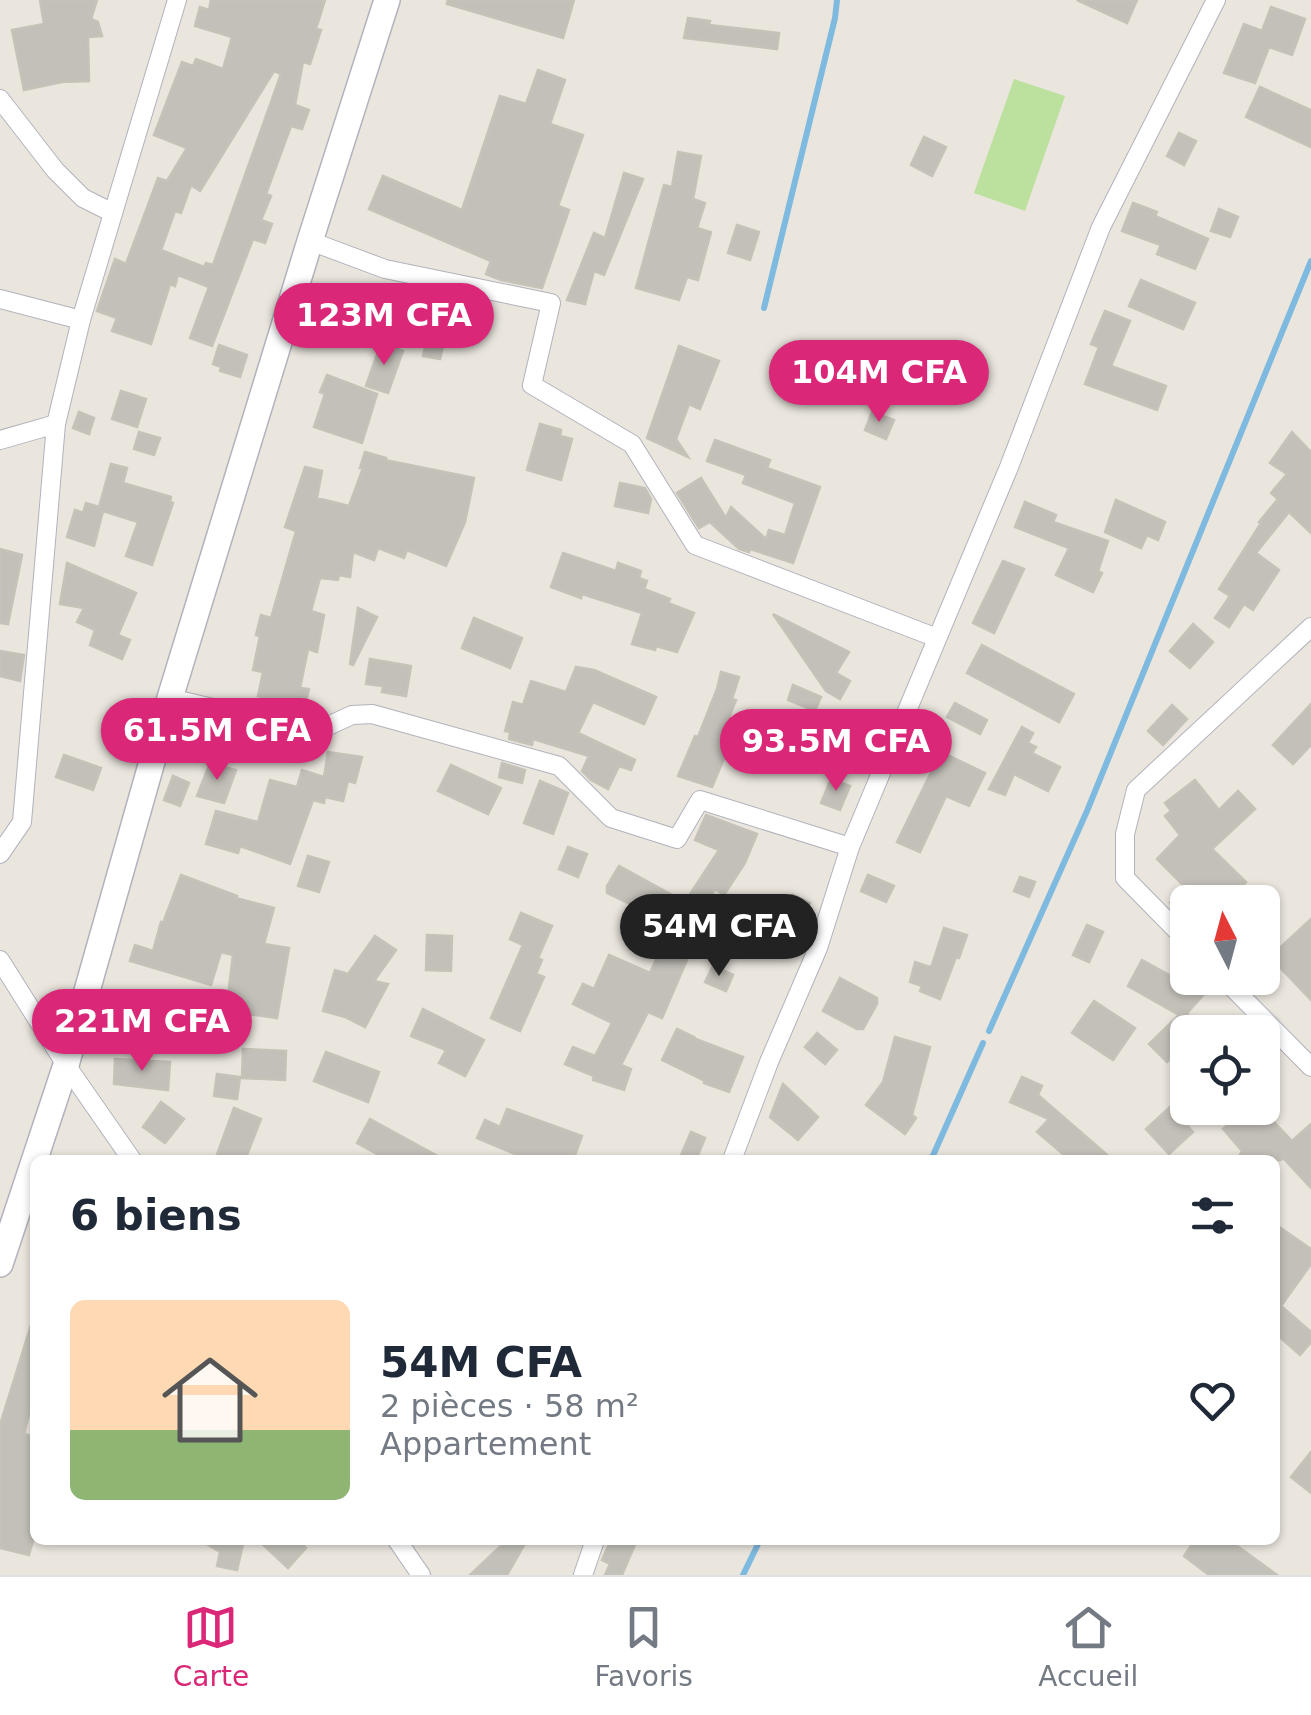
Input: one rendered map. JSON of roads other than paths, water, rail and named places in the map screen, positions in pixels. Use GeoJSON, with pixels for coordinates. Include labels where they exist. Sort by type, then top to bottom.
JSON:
{"type":"FeatureCollection","features":[{"type":"Feature","properties":{"kind":"street"},"geometry":{"type":"LineString","coordinates":[[0,854],[22,822],[56,424],[81,320],[177,0]]}},
{"type":"Feature","properties":{"kind":"street"},"geometry":{"type":"LineString","coordinates":[[36,1155],[66,1065],[170,698],[387,0]]}},
{"type":"Feature","properties":{"kind":"street"},"geometry":{"type":"LineString","coordinates":[[734,1155],[768,1062],[818,948],[850,847],[1009,467],[1101,227],[1216,0]]}},
{"type":"Feature","properties":{"kind":"street"},"geometry":{"type":"LineString","coordinates":[[0,99],[55,170],[84,198],[113,214]]}},
{"type":"Feature","properties":{"kind":"street"},"geometry":{"type":"LineString","coordinates":[[310,241],[385,269],[551,303],[532,385],[632,444],[695,545],[937,638]]}},
{"type":"Feature","properties":{"kind":"street"},"geometry":{"type":"LineString","coordinates":[[0,299],[81,320]]}},
{"type":"Feature","properties":{"kind":"street"},"geometry":{"type":"LineString","coordinates":[[0,440],[56,424]]}},
{"type":"Feature","properties":{"kind":"street"},"geometry":{"type":"LineString","coordinates":[[1170,924],[1125,878],[1125,834],[1136,790],[1311,626]]}},
{"type":"Feature","properties":{"kind":"street"},"geometry":{"type":"LineString","coordinates":[[170,698],[315,732],[352,715],[372,714],[559,766],[610,818],[677,840],[700,800],[850,847]]}},
{"type":"Feature","properties":{"kind":"street"},"geometry":{"type":"LineString","coordinates":[[0,960],[129,1155]]}},
{"type":"Feature","properties":{"kind":"street"},"geometry":{"type":"LineString","coordinates":[[1240,995],[1311,1067]]}},
{"type":"Feature","properties":{"kind":"street"},"geometry":{"type":"LineString","coordinates":[[0,1264],[30,1174]]}},
{"type":"Feature","properties":{"kind":"street"},"geometry":{"type":"LineString","coordinates":[[400,1545],[421,1575]]}},
{"type":"Feature","properties":{"kind":"street"},"geometry":{"type":"LineString","coordinates":[[582,1575],[593,1545]]}},
{"type":"Feature","properties":{"kind":"waterway"},"geometry":{"type":"LineString","coordinates":[[764,308],[837,0]]}},
{"type":"Feature","properties":{"kind":"waterway"},"geometry":{"type":"LineString","coordinates":[[989,1031],[1087,811],[1311,261]]}},
{"type":"Feature","properties":{"kind":"waterway"},"geometry":{"type":"LineString","coordinates":[[933,1155],[983,1043]]}},
{"type":"Feature","properties":{"kind":"waterway"},"geometry":{"type":"LineString","coordinates":[[743,1575],[758,1545]]}}]}
